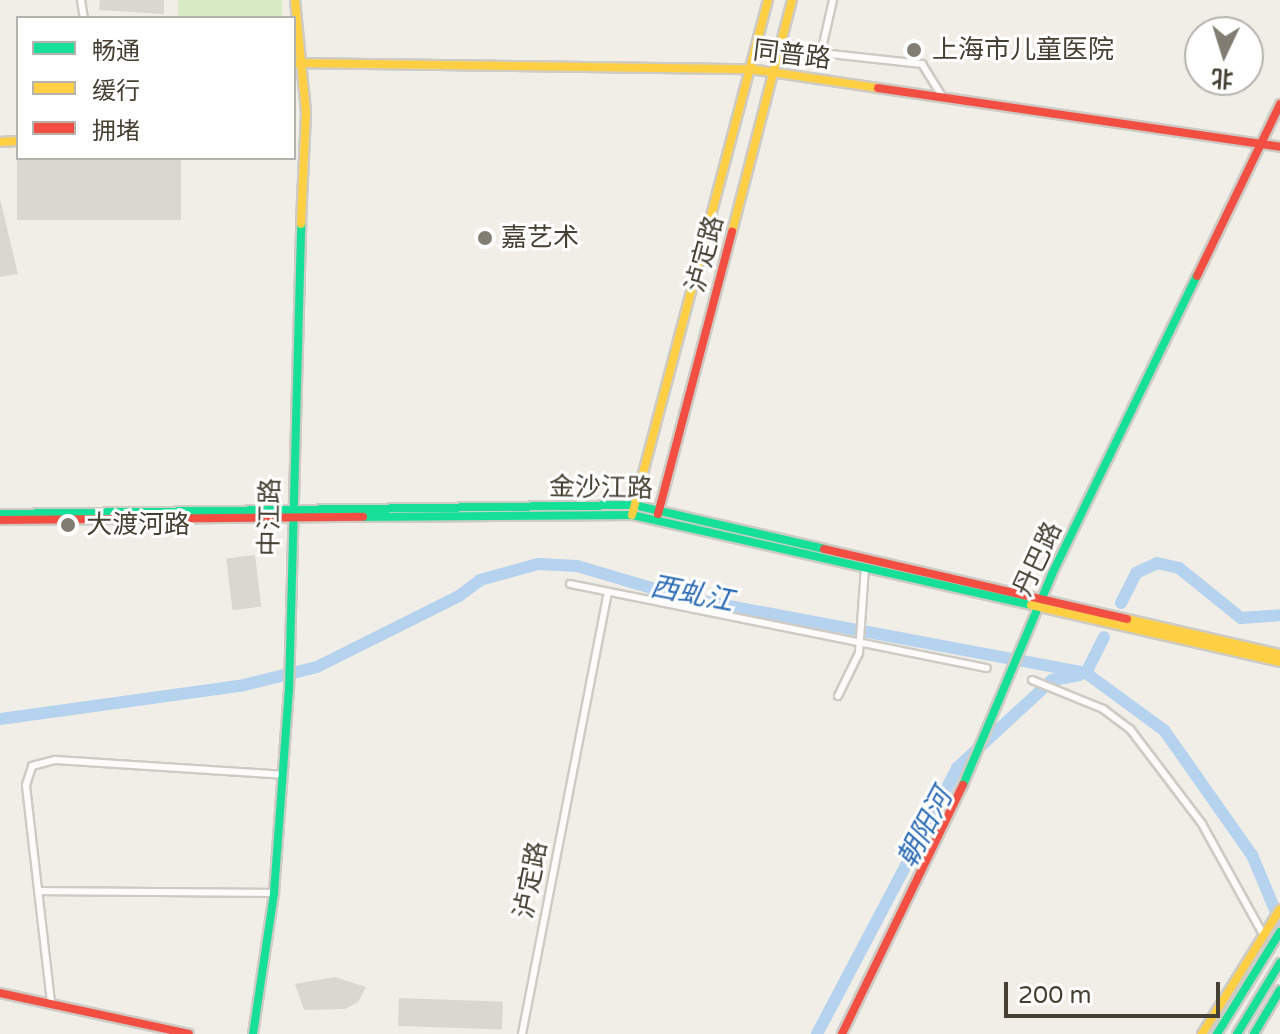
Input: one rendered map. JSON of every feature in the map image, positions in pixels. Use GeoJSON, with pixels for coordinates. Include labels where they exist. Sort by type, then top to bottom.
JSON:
{"type":"FeatureCollection","features":[{"type":"Feature","properties":{"kind":"main road","name":"泸定路"},"geometry":{"type":"LineString","coordinates":[[632,515],[768,0]]}},
{"type":"Feature","properties":{"kind":"main road","name":"泸定路"},"geometry":{"type":"LineString","coordinates":[[656,519],[792,0]]}},
{"type":"Feature","properties":{"kind":"main road","name":"中江路"},"geometry":{"type":"LineString","coordinates":[[253,1034],[274,893],[289,691],[289,517],[305,158],[296,20]]}},
{"type":"Feature","properties":{"kind":"main road","name":"同普路"},"geometry":{"type":"LineString","coordinates":[[298,61],[773,71],[1263,142],[1280,147]]}},
{"type":"Feature","properties":{"kind":"main road","name":"丹巴路"},"geometry":{"type":"LineString","coordinates":[[842,1034],[964,788],[1038,605],[1280,104]]}},
{"type":"Feature","properties":{"kind":"main road","name":"金沙江路"},"geometry":{"type":"LineString","coordinates":[[0,514],[289,517],[634,505],[659,508],[1038,605],[1280,662]]}},
{"type":"Feature","properties":{"kind":"main road","name":"金沙江路"},"geometry":{"type":"LineString","coordinates":[[0,520],[632,515],[865,568],[1280,654]]}},
{"type":"Feature","properties":{"kind":"main road"},"geometry":{"type":"LineString","coordinates":[[1202,1034],[1280,909]]}},
{"type":"Feature","properties":{"kind":"main road"},"geometry":{"type":"LineString","coordinates":[[1217,1034],[1279,933]]}},
{"type":"Feature","properties":{"kind":"main road"},"geometry":{"type":"LineString","coordinates":[[1237,1034],[1280,963]]}},
{"type":"Feature","properties":{"kind":"main road"},"geometry":{"type":"LineString","coordinates":[[1254,1034],[1280,990]]}},
{"type":"Feature","properties":{"kind":"main road"},"geometry":{"type":"LineString","coordinates":[[0,993],[189,1034]]}},
{"type":"Feature","properties":{"kind":"street"},"geometry":{"type":"LineString","coordinates":[[833,0],[821,53],[922,64],[942,96]]}},
{"type":"Feature","properties":{"kind":"street"},"geometry":{"type":"LineString","coordinates":[[838,696],[860,642],[865,568]]}},
{"type":"Feature","properties":{"kind":"street"},"geometry":{"type":"LineString","coordinates":[[570,584],[987,668]]}},
{"type":"Feature","properties":{"kind":"street","name":"泸定路"},"geometry":{"type":"LineString","coordinates":[[522,1034],[608,592]]}},
{"type":"Feature","properties":{"kind":"street"},"geometry":{"type":"LineString","coordinates":[[1032,680],[1056,689],[1130,729],[1202,824],[1263,934]]}},
{"type":"Feature","properties":{"kind":"street"},"geometry":{"type":"LineString","coordinates":[[51,1002],[26,785],[32,766],[55,760],[284,775]]}},
{"type":"Feature","properties":{"kind":"street"},"geometry":{"type":"LineString","coordinates":[[38,891],[274,893]]}},
{"type":"Feature","properties":{"kind":"green space"},"geometry":{"type":"Polygon","coordinates":[[[178,0],[282,0],[282,16],[178,16],[178,0]]]}},
{"type":"Feature","properties":{"kind":"building"},"geometry":{"type":"Polygon","coordinates":[[[100,0],[164,0],[164,14],[99,10],[100,0]]]}},
{"type":"Feature","properties":{"kind":"building"},"geometry":{"type":"Polygon","coordinates":[[[17,160],[181,160],[181,220],[17,220],[17,160]]]}},
{"type":"Feature","properties":{"kind":"building"},"geometry":{"type":"Polygon","coordinates":[[[0,199],[18,274],[0,277],[0,199]]]}},
{"type":"Feature","properties":{"kind":"building"},"geometry":{"type":"Polygon","coordinates":[[[255,555],[261,607],[233,610],[226,559],[255,555]]]}},
{"type":"Feature","properties":{"kind":"building"},"geometry":{"type":"Polygon","coordinates":[[[335,977],[366,987],[358,1002],[345,1009],[304,1010],[295,984],[335,977]]]}},
{"type":"Feature","properties":{"kind":"building"},"geometry":{"type":"Polygon","coordinates":[[[399,998],[503,1002],[502,1030],[398,1026],[399,998]]]}},
{"type":"Feature","properties":{"kind":"waterway"},"geometry":{"type":"LineString","coordinates":[[1121,603],[1136,573],[1157,563],[1179,568],[1241,618],[1280,615]]}},
{"type":"Feature","properties":{"kind":"waterway","name":"西虬江"},"geometry":{"type":"LineString","coordinates":[[0,719],[244,685],[317,667],[459,596],[480,580],[538,564],[577,566],[686,598],[1086,673],[1164,730],[1252,855],[1280,922]]}},
{"type":"Feature","properties":{"kind":"waterway"},"geometry":{"type":"LineString","coordinates":[[1086,673],[1104,637]]}},
{"type":"Feature","properties":{"kind":"waterway","name":"朝阳河"},"geometry":{"type":"LineString","coordinates":[[817,1034],[957,768],[1052,680],[1079,675]]}},
{"type":"Feature","properties":{"kind":"traffic: fast"},"geometry":{"type":"LineString","coordinates":[[253,1034],[274,893],[289,691],[301,224]]}},
{"type":"Feature","properties":{"kind":"traffic: fast"},"geometry":{"type":"LineString","coordinates":[[963,785],[1052,574],[1197,276]]}},
{"type":"Feature","properties":{"kind":"traffic: fast"},"geometry":{"type":"LineString","coordinates":[[0,514],[634,505],[824,549]]}},
{"type":"Feature","properties":{"kind":"traffic: fast"},"geometry":{"type":"LineString","coordinates":[[363,517],[632,515],[1031,605]]}},
{"type":"Feature","properties":{"kind":"traffic: fast"},"geometry":{"type":"LineString","coordinates":[[1217,1034],[1280,932]]}},
{"type":"Feature","properties":{"kind":"traffic: fast"},"geometry":{"type":"LineString","coordinates":[[1237,1034],[1280,963]]}},
{"type":"Feature","properties":{"kind":"traffic: fast"},"geometry":{"type":"LineString","coordinates":[[1254,1034],[1280,990]]}},
{"type":"Feature","properties":{"kind":"traffic: slow"},"geometry":{"type":"LineString","coordinates":[[295,0],[306,113],[301,224]]}},
{"type":"Feature","properties":{"kind":"traffic: slow"},"geometry":{"type":"LineString","coordinates":[[632,515],[768,0]]}},
{"type":"Feature","properties":{"kind":"traffic: slow"},"geometry":{"type":"LineString","coordinates":[[732,232],[792,0]]}},
{"type":"Feature","properties":{"kind":"traffic: slow"},"geometry":{"type":"LineString","coordinates":[[296,63],[750,69],[878,88]]}},
{"type":"Feature","properties":{"kind":"traffic: slow"},"geometry":{"type":"LineString","coordinates":[[0,142],[16,141]]}},
{"type":"Feature","properties":{"kind":"traffic: slow"},"geometry":{"type":"LineString","coordinates":[[1031,605],[1280,662]]}},
{"type":"Feature","properties":{"kind":"traffic: slow"},"geometry":{"type":"LineString","coordinates":[[1127,619],[1280,654]]}},
{"type":"Feature","properties":{"kind":"traffic: slow"},"geometry":{"type":"LineString","coordinates":[[1202,1034],[1280,909]]}},
{"type":"Feature","properties":{"kind":"traffic: jam"},"geometry":{"type":"LineString","coordinates":[[878,88],[1280,147]]}},
{"type":"Feature","properties":{"kind":"traffic: jam"},"geometry":{"type":"LineString","coordinates":[[1197,276],[1280,104]]}},
{"type":"Feature","properties":{"kind":"traffic: jam"},"geometry":{"type":"LineString","coordinates":[[658,514],[732,232]]}},
{"type":"Feature","properties":{"kind":"traffic: jam"},"geometry":{"type":"LineString","coordinates":[[0,520],[363,517]]}},
{"type":"Feature","properties":{"kind":"traffic: jam"},"geometry":{"type":"LineString","coordinates":[[824,549],[1127,619]]}},
{"type":"Feature","properties":{"kind":"traffic: jam"},"geometry":{"type":"LineString","coordinates":[[842,1034],[963,785]]}},
{"type":"Feature","properties":{"kind":"traffic: jam"},"geometry":{"type":"LineString","coordinates":[[0,993],[189,1034]]}},
{"type":"Feature","properties":{"kind":"place","name":"上海市儿童医院"},"geometry":{"type":"Point","coordinates":[914,50]}},
{"type":"Feature","properties":{"kind":"place","name":"嘉艺术"},"geometry":{"type":"Point","coordinates":[485,238]}},
{"type":"Feature","properties":{"kind":"place","name":"大渡河路"},"geometry":{"type":"Point","coordinates":[68,525]}}]}
